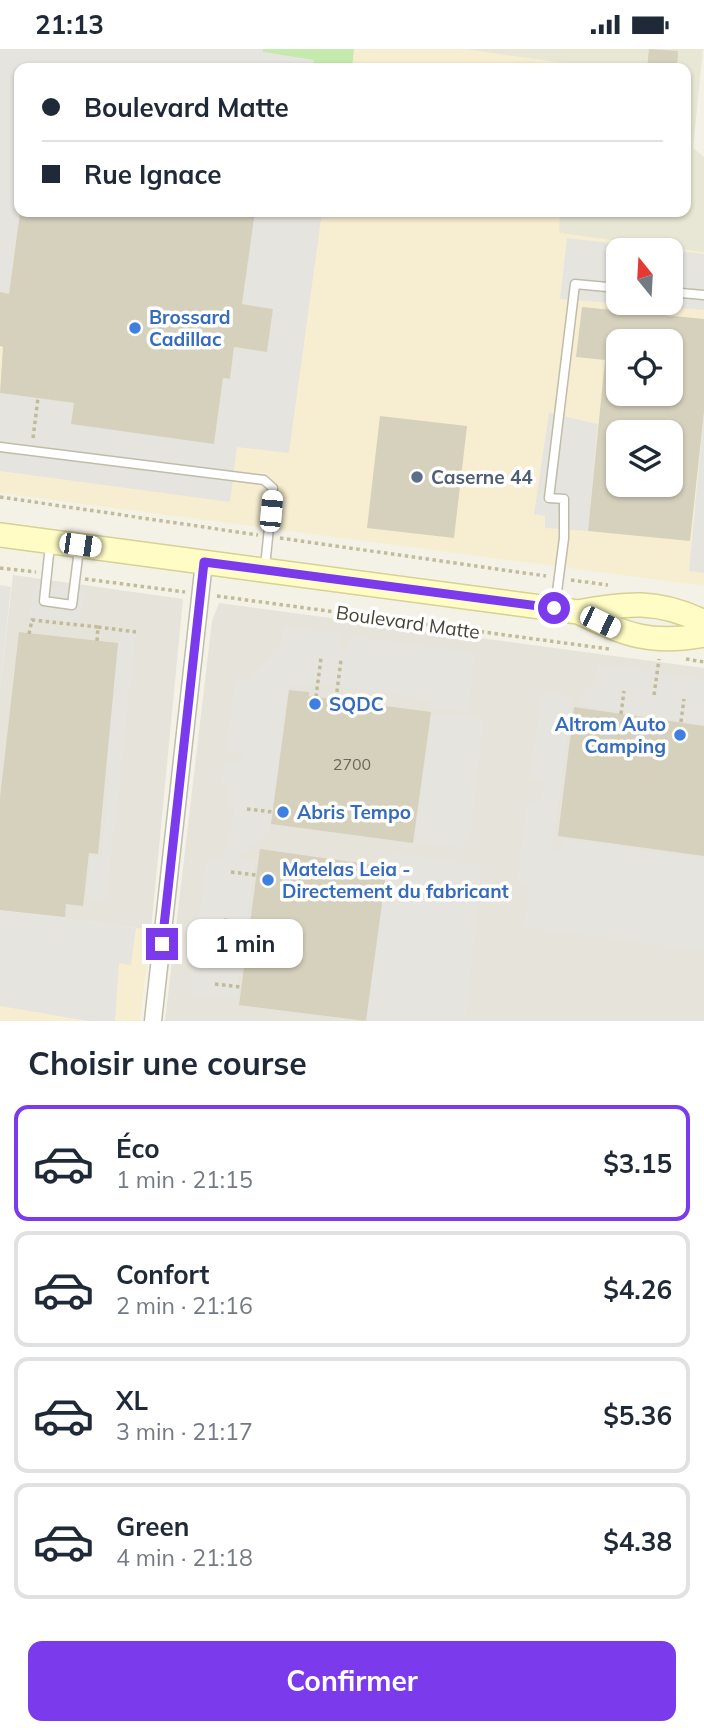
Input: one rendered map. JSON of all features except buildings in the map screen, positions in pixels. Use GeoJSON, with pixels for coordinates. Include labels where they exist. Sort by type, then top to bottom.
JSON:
{"type":"FeatureCollection","features":[{"type":"Feature","properties":{"kind":"main road","name":"Boulevard Matte"},"geometry":{"type":"LineString","coordinates":[[0,535],[554,608],[578,612],[622,633],[673,640],[704,635]]}},
{"type":"Feature","properties":{"kind":"main road","name":"Boulevard Matte"},"geometry":{"type":"LineString","coordinates":[[578,612],[628,603],[680,610],[704,622]]}},
{"type":"Feature","properties":{"kind":"street"},"geometry":{"type":"LineString","coordinates":[[153,1021],[204,562]]}},
{"type":"Feature","properties":{"kind":"lane"},"geometry":{"type":"LineString","coordinates":[[554,608],[564,538],[564,499],[549,498],[575,284],[606,287]]}},
{"type":"Feature","properties":{"kind":"lane"},"geometry":{"type":"LineString","coordinates":[[683,293],[704,295]]}},
{"type":"Feature","properties":{"kind":"lane"},"geometry":{"type":"LineString","coordinates":[[0,447],[264,480],[273,488],[264,570]]}},
{"type":"Feature","properties":{"kind":"lane"},"geometry":{"type":"LineString","coordinates":[[51,542],[44,601],[72,605],[80,545]]}},
{"type":"Feature","properties":{"kind":"path"},"geometry":{"type":"LineString","coordinates":[[34,425],[38,398]]}},
{"type":"Feature","properties":{"kind":"path"},"geometry":{"type":"LineString","coordinates":[[0,497],[182,526],[251,534]]}},
{"type":"Feature","properties":{"kind":"path"},"geometry":{"type":"LineString","coordinates":[[288,540],[539,576]]}},
{"type":"Feature","properties":{"kind":"path"},"geometry":{"type":"LineString","coordinates":[[0,568],[32,572]]}},
{"type":"Feature","properties":{"kind":"path"},"geometry":{"type":"LineString","coordinates":[[89,580],[176,591]]}},
{"type":"Feature","properties":{"kind":"path","name":"Boulevard Matte"},"geometry":{"type":"LineString","coordinates":[[227,598],[588,646]]}},
{"type":"Feature","properties":{"kind":"path"},"geometry":{"type":"LineString","coordinates":[[29,633],[32,620],[136,632]]}},
{"type":"Feature","properties":{"kind":"path"},"geometry":{"type":"LineString","coordinates":[[97,641],[98,627]]}},
{"type":"Feature","properties":{"kind":"path"},"geometry":{"type":"LineString","coordinates":[[654,695],[659,656]]}},
{"type":"Feature","properties":{"kind":"path"},"geometry":{"type":"LineString","coordinates":[[316,697],[321,657]]}},
{"type":"Feature","properties":{"kind":"path"},"geometry":{"type":"LineString","coordinates":[[336,699],[341,660]]}},
{"type":"Feature","properties":{"kind":"path"},"geometry":{"type":"LineString","coordinates":[[621,714],[624,691]]}},
{"type":"Feature","properties":{"kind":"path"},"geometry":{"type":"LineString","coordinates":[[681,722],[684,699]]}},
{"type":"Feature","properties":{"kind":"path"},"geometry":{"type":"LineString","coordinates":[[247,809],[273,812]]}},
{"type":"Feature","properties":{"kind":"path"},"geometry":{"type":"LineString","coordinates":[[231,872],[257,875]]}},
{"type":"Feature","properties":{"kind":"path"},"geometry":{"type":"LineString","coordinates":[[224,920],[250,924]]}},
{"type":"Feature","properties":{"kind":"path"},"geometry":{"type":"LineString","coordinates":[[215,984],[241,987]]}},
{"type":"Feature","properties":{"kind":"shaded area"},"geometry":{"type":"Polygon","coordinates":[[[0,49],[463,49],[562,63],[14,63],[14,217],[560,217],[559,233],[606,239],[606,315],[683,315],[683,249],[704,252],[704,586],[0,493],[0,49]]]}},
{"type":"Feature","properties":{"kind":"shaded area"},"geometry":{"type":"Polygon","coordinates":[[[0,49],[263,49],[263,52],[314,60],[313,63],[14,63],[14,217],[19,217],[9,294],[0,292],[0,49]]]}},
{"type":"Feature","properties":{"kind":"shaded area"},"geometry":{"type":"Polygon","coordinates":[[[463,49],[703,49],[693,148],[704,157],[704,254],[683,251],[683,238],[606,240],[558,233],[560,217],[691,217],[691,63],[561,63],[463,49]]]}},
{"type":"Feature","properties":{"kind":"shaded area"},"geometry":{"type":"Polygon","coordinates":[[[254,217],[321,217],[289,453],[237,447],[230,502],[0,471],[0,393],[74,403],[214,443],[223,378],[230,379],[234,347],[267,351],[273,309],[242,304],[254,217]]]}},
{"type":"Feature","properties":{"kind":"shaded area"},"geometry":{"type":"Polygon","coordinates":[[[567,238],[606,243],[606,303],[560,299],[567,238]]]}},
{"type":"Feature","properties":{"kind":"shaded area"},"geometry":{"type":"Polygon","coordinates":[[[683,252],[704,254],[704,310],[683,308],[683,252]]]}},
{"type":"Feature","properties":{"kind":"shaded area"},"geometry":{"type":"Polygon","coordinates":[[[704,412],[704,573],[689,571],[704,412]]]}},
{"type":"Feature","properties":{"kind":"shaded area"},"geometry":{"type":"Polygon","coordinates":[[[549,413],[598,424],[588,531],[545,528],[545,516],[534,514],[549,413]]]}},
{"type":"Feature","properties":{"kind":"shaded area"},"geometry":{"type":"Polygon","coordinates":[[[13,575],[183,599],[151,930],[0,910],[0,689],[13,575]]]}},
{"type":"Feature","properties":{"kind":"shaded area"},"geometry":{"type":"Polygon","coordinates":[[[34,584],[84,590],[80,623],[29,617],[34,584]]]}},
{"type":"Feature","properties":{"kind":"shaded area"},"geometry":{"type":"Polygon","coordinates":[[[0,585],[11,587],[0,689],[0,585]]]}},
{"type":"Feature","properties":{"kind":"shaded area"},"geometry":{"type":"Polygon","coordinates":[[[219,603],[704,668],[704,1021],[165,1021],[212,621],[219,603]]]}},
{"type":"Feature","properties":{"kind":"shaded area"},"geometry":{"type":"Polygon","coordinates":[[[284,627],[340,634],[339,650],[347,651],[349,636],[475,653],[467,712],[430,708],[430,699],[319,683],[288,687],[269,833],[241,854],[240,860],[255,862],[236,998],[190,995],[196,938],[212,939],[212,935],[197,933],[207,859],[222,860],[235,808],[228,806],[230,786],[221,783],[224,761],[240,764],[243,753],[226,751],[236,679],[250,681],[281,643],[284,627]]]}},
{"type":"Feature","properties":{"kind":"shaded area"},"geometry":{"type":"Polygon","coordinates":[[[120,630],[136,632],[106,901],[86,896],[91,856],[102,857],[112,769],[106,768],[120,630]]]}},
{"type":"Feature","properties":{"kind":"shaded area"},"geometry":{"type":"Polygon","coordinates":[[[598,665],[704,679],[704,724],[580,706],[581,694],[597,680],[598,665]]]}},
{"type":"Feature","properties":{"kind":"shaded area"},"geometry":{"type":"Polygon","coordinates":[[[542,692],[572,696],[552,851],[563,852],[565,840],[704,858],[704,951],[525,927],[530,883],[517,880],[528,801],[541,802],[545,781],[530,778],[542,692]]]}},
{"type":"Feature","properties":{"kind":"shaded area"},"geometry":{"type":"Polygon","coordinates":[[[432,714],[483,719],[471,831],[461,848],[415,843],[432,714]]]}},
{"type":"Feature","properties":{"kind":"shaded area"},"geometry":{"type":"Polygon","coordinates":[[[389,853],[482,866],[465,1021],[366,1021],[389,853]]]}},
{"type":"Feature","properties":{"kind":"shaded area"},"geometry":{"type":"Polygon","coordinates":[[[0,910],[151,930],[140,1021],[0,1021],[0,910]]]}},
{"type":"Feature","properties":{"kind":"shaded area"},"geometry":{"type":"Polygon","coordinates":[[[0,910],[136,928],[131,965],[119,963],[115,1021],[88,1021],[0,1006],[0,910]]]}},
{"type":"Feature","properties":{"kind":"green space"},"geometry":{"type":"Polygon","coordinates":[[[263,49],[354,49],[353,63],[313,63],[263,52],[263,49]]]}},
{"type":"Feature","properties":{"kind":"place","name":"Brossard Cadillac"},"geometry":{"type":"Point","coordinates":[135,328]}},
{"type":"Feature","properties":{"kind":"place","name":"Caserne 44"},"geometry":{"type":"Point","coordinates":[417,477]}},
{"type":"Feature","properties":{"kind":"place","name":"SQDC"},"geometry":{"type":"Point","coordinates":[315,704]}},
{"type":"Feature","properties":{"kind":"place","name":"Altrom Auto Camping"},"geometry":{"type":"Point","coordinates":[680,735]}},
{"type":"Feature","properties":{"kind":"place","name":"Abris Tempo"},"geometry":{"type":"Point","coordinates":[283,812]}},
{"type":"Feature","properties":{"kind":"place","name":"Matelas Leia - Directement du fabricant"},"geometry":{"type":"Point","coordinates":[268,880]}},
{"type":"Feature","properties":{"kind":"route"},"geometry":{"type":"LineString","coordinates":[[162,944],[204,562],[554,608]]}}]}
